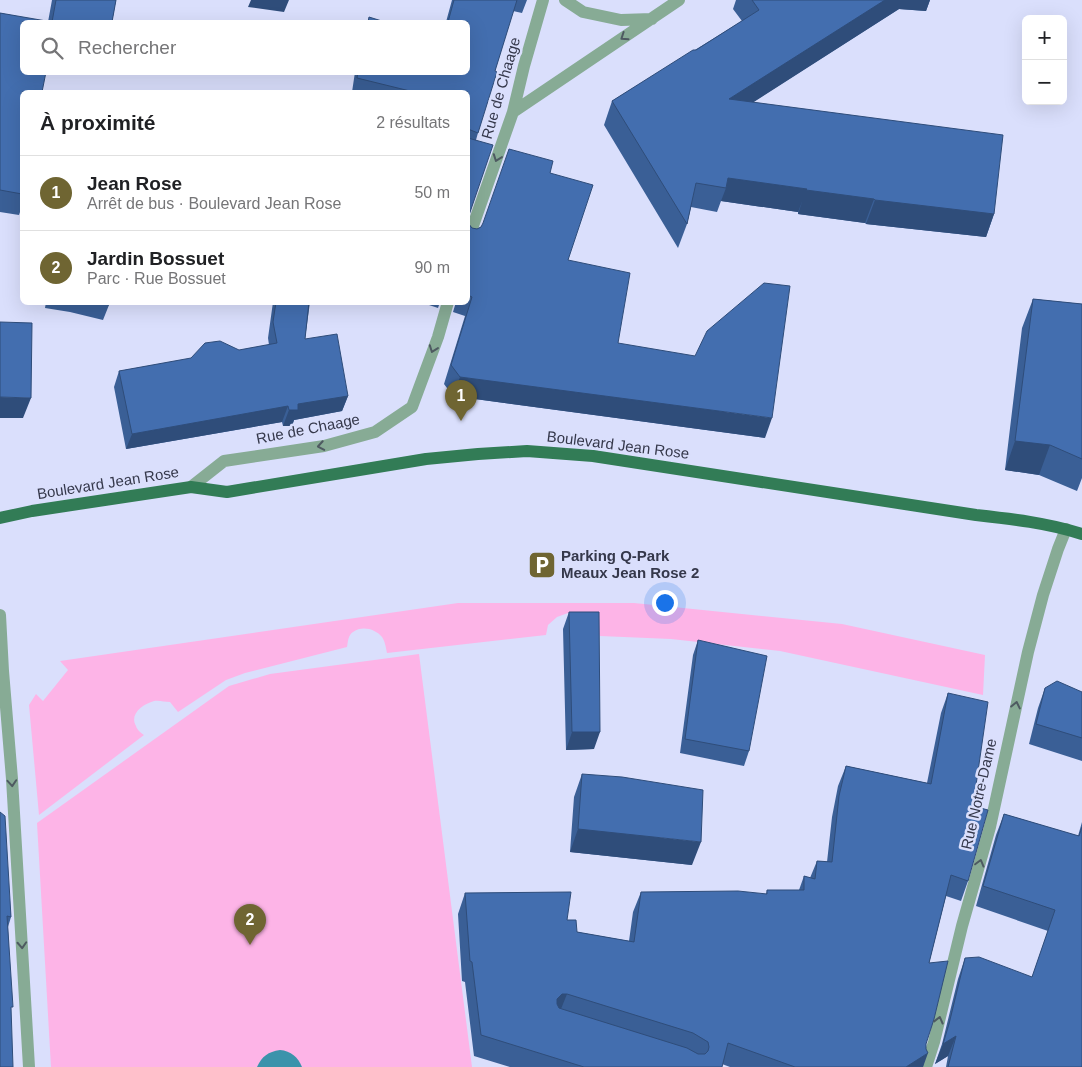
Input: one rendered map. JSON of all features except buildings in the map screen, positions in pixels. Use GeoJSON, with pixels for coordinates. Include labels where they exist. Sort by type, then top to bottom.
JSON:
{"type":"FeatureCollection","features":[{"type":"Feature","properties":{"kind":"main road","name":"Boulevard Jean Rose"},"geometry":{"type":"LineString","coordinates":[[0,518],[32,511],[191,487],[227,492],[426,459],[527,451],[593,456],[1024,521],[1082,534]]}},
{"type":"Feature","properties":{"kind":"street","name":"Rue de Chaage"},"geometry":{"type":"LineString","coordinates":[[470,234],[513,112],[543,0]]}},
{"type":"Feature","properties":{"kind":"street"},"geometry":{"type":"LineString","coordinates":[[565,0],[583,12],[621,20],[652,19]]}},
{"type":"Feature","properties":{"kind":"street"},"geometry":{"type":"LineString","coordinates":[[513,112],[679,0]]}},
{"type":"Feature","properties":{"kind":"street","name":"Rue de Chaage"},"geometry":{"type":"LineString","coordinates":[[191,487],[224,461],[324,446],[375,432],[412,407],[438,337],[447,305]]}},
{"type":"Feature","properties":{"kind":"street","name":"Rue Notre-Dame"},"geometry":{"type":"LineString","coordinates":[[926,1067],[934,1042],[962,926],[990,827],[1028,652],[1043,595],[1066,529]]}},
{"type":"Feature","properties":{"kind":"street"},"geometry":{"type":"LineString","coordinates":[[0,615],[13,789],[29,1067]]}},
{"type":"Feature","properties":{"kind":"shaded area"},"geometry":{"type":"Polygon","coordinates":[[[458,603],[634,603],[842,624],[985,655],[983,695],[780,651],[671,639],[600,636],[593,622],[580,614],[568,613],[557,617],[548,625],[546,635],[387,653],[382,637],[373,630],[365,628],[357,630],[350,635],[347,647],[245,673],[226,680],[178,712],[170,702],[156,701],[146,704],[138,710],[134,717],[137,729],[144,735],[39,815],[29,705],[36,694],[43,701],[68,670],[60,661],[458,603]]]}},
{"type":"Feature","properties":{"kind":"shaded area"},"geometry":{"type":"Polygon","coordinates":[[[419,654],[472,1067],[51,1067],[37,823],[229,686],[270,674],[419,654]]]}},
{"type":"Feature","properties":{"kind":"water"},"geometry":{"type":"Polygon","coordinates":[[[280,1050],[294,1055],[302,1067],[257,1067],[266,1055],[280,1050]]]}},
{"type":"Feature","properties":{"kind":"place","name":"Jean Rose"},"geometry":{"type":"Point","coordinates":[461,421]}},
{"type":"Feature","properties":{"kind":"place","name":"Parking Q-Park Meaux Jean Rose 2"},"geometry":{"type":"Point","coordinates":[542,565]}},
{"type":"Feature","properties":{"kind":"place","name":"Jardin Bossuet"},"geometry":{"type":"Point","coordinates":[250,945]}}]}
